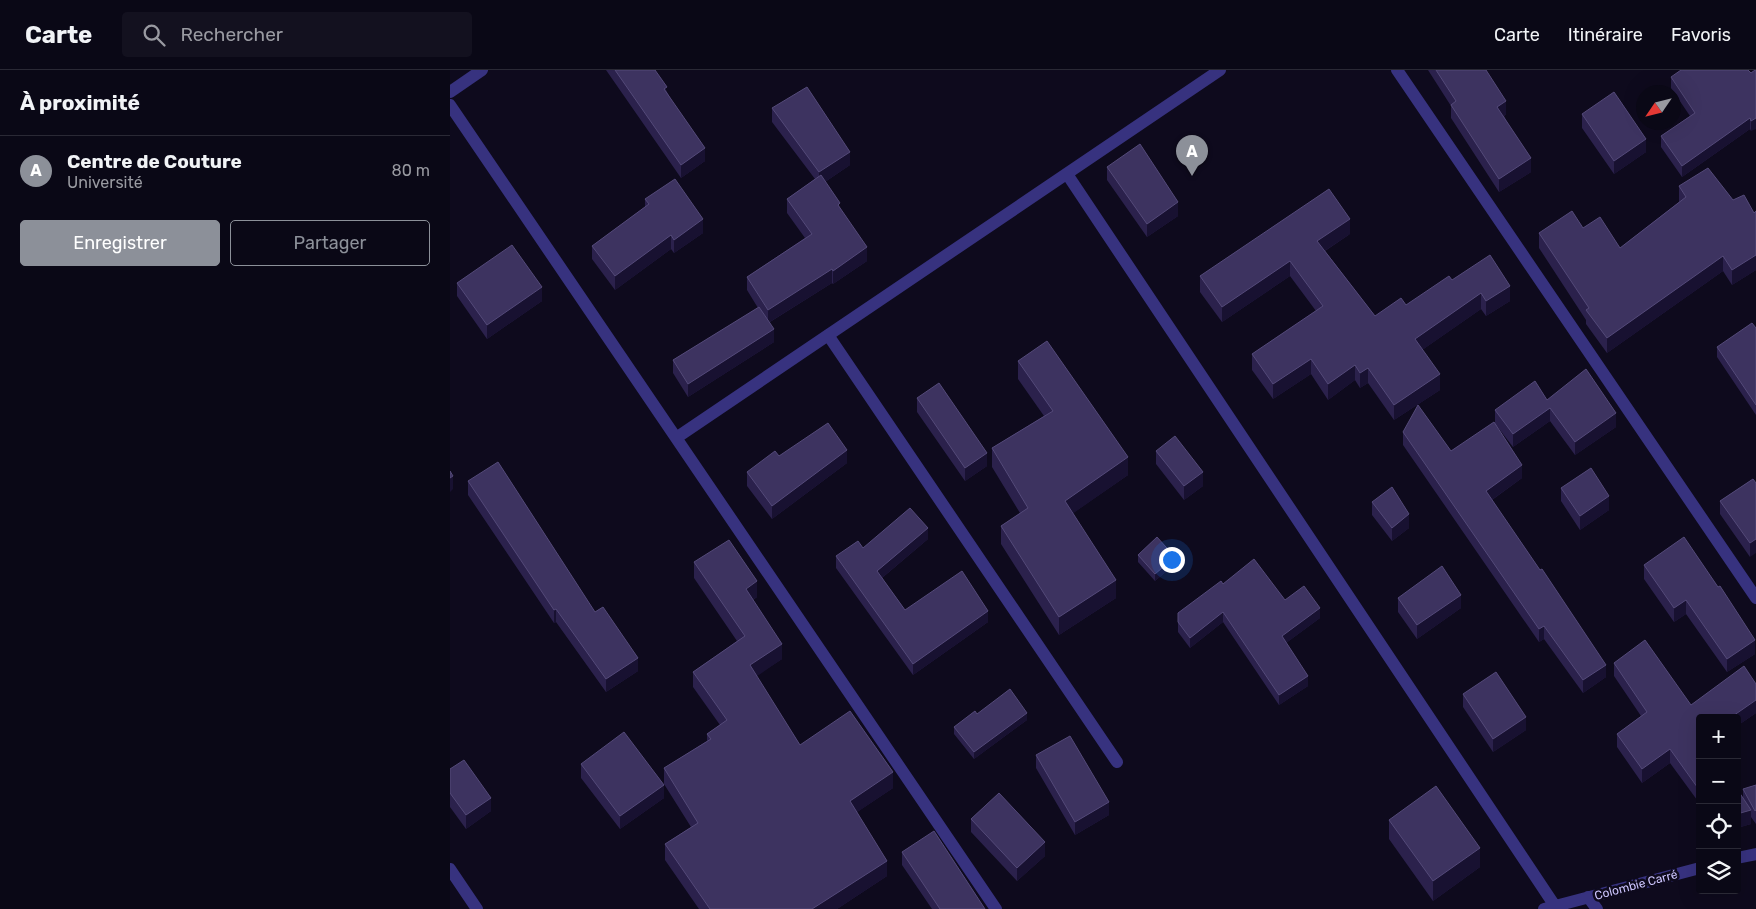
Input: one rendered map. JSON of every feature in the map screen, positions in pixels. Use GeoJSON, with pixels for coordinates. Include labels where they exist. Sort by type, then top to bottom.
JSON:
{"type":"FeatureCollection","features":[{"type":"Feature","properties":{"kind":"street"},"geometry":{"type":"LineString","coordinates":[[450,92],[482,70]]}},
{"type":"Feature","properties":{"kind":"street"},"geometry":{"type":"LineString","coordinates":[[676,438],[1220,70]]}},
{"type":"Feature","properties":{"kind":"street"},"geometry":{"type":"LineString","coordinates":[[1397,70],[1756,598]]}},
{"type":"Feature","properties":{"kind":"street"},"geometry":{"type":"LineString","coordinates":[[450,105],[996,909]]}},
{"type":"Feature","properties":{"kind":"street"},"geometry":{"type":"LineString","coordinates":[[1067,174],[1549,908]]}},
{"type":"Feature","properties":{"kind":"street"},"geometry":{"type":"LineString","coordinates":[[828,334],[1117,762]]}},
{"type":"Feature","properties":{"kind":"street"},"geometry":{"type":"LineString","coordinates":[[1741,857],[1756,854]]}},
{"type":"Feature","properties":{"kind":"street"},"geometry":{"type":"LineString","coordinates":[[450,869],[477,909]]}},
{"type":"Feature","properties":{"kind":"street","name":"Colombie Carré"},"geometry":{"type":"LineString","coordinates":[[1549,908],[1696,869]]}},
{"type":"Feature","properties":{"kind":"street"},"geometry":{"type":"LineString","coordinates":[[1588,897],[1597,909]]}},
{"type":"Feature","properties":{"kind":"building"},"geometry":{"type":"Polygon","coordinates":[[[615,70],[655,70],[667,87],[664,89],[705,148],[681,165],[615,70]]]}},
{"type":"Feature","properties":{"kind":"building"},"geometry":{"type":"Polygon","coordinates":[[[1436,70],[1486,70],[1506,101],[1497,107],[1531,158],[1499,179],[1451,105],[1456,101],[1436,70]]]}},
{"type":"Feature","properties":{"kind":"building"},"geometry":{"type":"Polygon","coordinates":[[[1681,70],[1748,70],[1751,73],[1756,70],[1756,118],[1751,121],[1750,118],[1682,166],[1661,136],[1670,130],[1681,130],[1681,122],[1695,113],[1681,92],[1681,85],[1676,85],[1671,77],[1681,70]]]}},
{"type":"Feature","properties":{"kind":"building"},"geometry":{"type":"Polygon","coordinates":[[[807,87],[850,152],[819,172],[772,108],[807,87]]]}},
{"type":"Feature","properties":{"kind":"building"},"geometry":{"type":"Polygon","coordinates":[[[1614,92],[1636,124],[1636,130],[1640,130],[1646,139],[1614,161],[1582,114],[1614,92]]]}},
{"type":"Feature","properties":{"kind":"building"},"geometry":{"type":"Polygon","coordinates":[[[1140,144],[1178,202],[1147,224],[1107,167],[1140,144]]]}},
{"type":"Feature","properties":{"kind":"building"},"geometry":{"type":"Polygon","coordinates":[[[1708,168],[1733,200],[1744,195],[1754,213],[1756,211],[1756,255],[1732,270],[1723,256],[1607,338],[1586,310],[1589,308],[1539,233],[1572,211],[1583,228],[1600,217],[1620,248],[1686,197],[1679,186],[1708,168]]]}},
{"type":"Feature","properties":{"kind":"building"},"geometry":{"type":"Polygon","coordinates":[[[821,175],[840,203],[838,205],[867,247],[833,271],[832,269],[768,310],[747,277],[812,234],[787,199],[821,175]]]}},
{"type":"Feature","properties":{"kind":"building"},"geometry":{"type":"Polygon","coordinates":[[[675,179],[703,219],[674,240],[671,235],[615,276],[592,246],[649,204],[645,199],[675,179]]]}},
{"type":"Feature","properties":{"kind":"building"},"geometry":{"type":"Polygon","coordinates":[[[1329,189],[1350,219],[1317,241],[1375,316],[1401,298],[1406,305],[1449,276],[1452,280],[1490,255],[1510,286],[1486,301],[1481,293],[1415,339],[1440,374],[1394,405],[1368,368],[1360,373],[1355,365],[1328,384],[1311,359],[1273,384],[1252,354],[1323,306],[1290,261],[1222,307],[1200,276],[1329,189]]]}},
{"type":"Feature","properties":{"kind":"building"},"geometry":{"type":"Polygon","coordinates":[[[512,245],[542,287],[487,325],[457,283],[512,245]]]}},
{"type":"Feature","properties":{"kind":"building"},"geometry":{"type":"Polygon","coordinates":[[[759,307],[774,329],[688,384],[673,360],[759,307]]]}},
{"type":"Feature","properties":{"kind":"building"},"geometry":{"type":"Polygon","coordinates":[[[1752,323],[1756,328],[1756,405],[1717,347],[1752,323]]]}},
{"type":"Feature","properties":{"kind":"building"},"geometry":{"type":"Polygon","coordinates":[[[1047,341],[1128,457],[1065,501],[1116,580],[1059,617],[1001,526],[1028,508],[992,448],[1053,411],[1018,361],[1047,341]]]}},
{"type":"Feature","properties":{"kind":"building"},"geometry":{"type":"Polygon","coordinates":[[[1586,369],[1616,413],[1575,442],[1550,408],[1513,434],[1495,410],[1535,381],[1547,400],[1586,369]]]}},
{"type":"Feature","properties":{"kind":"building"},"geometry":{"type":"Polygon","coordinates":[[[939,383],[987,453],[965,468],[917,398],[939,383]]]}},
{"type":"Feature","properties":{"kind":"building"},"geometry":{"type":"Polygon","coordinates":[[[1418,405],[1451,451],[1494,422],[1522,465],[1486,491],[1540,570],[1542,569],[1606,665],[1583,680],[1544,626],[1539,629],[1403,432],[1418,405]]]}},
{"type":"Feature","properties":{"kind":"building"},"geometry":{"type":"Polygon","coordinates":[[[828,423],[847,450],[772,506],[747,472],[775,451],[779,456],[828,423]]]}},
{"type":"Feature","properties":{"kind":"building"},"geometry":{"type":"Polygon","coordinates":[[[1175,436],[1203,472],[1184,486],[1156,451],[1175,436]]]}},
{"type":"Feature","properties":{"kind":"building"},"geometry":{"type":"Polygon","coordinates":[[[498,462],[595,612],[603,607],[638,658],[606,679],[556,609],[554,610],[468,481],[498,462]]]}},
{"type":"Feature","properties":{"kind":"building"},"geometry":{"type":"Polygon","coordinates":[[[1591,468],[1609,496],[1580,516],[1561,488],[1591,468]]]}},
{"type":"Feature","properties":{"kind":"building"},"geometry":{"type":"Polygon","coordinates":[[[1753,479],[1756,483],[1756,539],[1750,543],[1720,501],[1753,479]]]}},
{"type":"Feature","properties":{"kind":"building"},"geometry":{"type":"Polygon","coordinates":[[[1392,487],[1409,514],[1392,528],[1372,502],[1392,487]]]}},
{"type":"Feature","properties":{"kind":"building"},"geometry":{"type":"Polygon","coordinates":[[[910,508],[928,528],[877,571],[905,610],[962,571],[988,611],[913,664],[836,556],[858,541],[863,548],[910,508]]]}},
{"type":"Feature","properties":{"kind":"building"},"geometry":{"type":"Polygon","coordinates":[[[1157,537],[1175,557],[1155,574],[1138,555],[1157,537]]]}},
{"type":"Feature","properties":{"kind":"building"},"geometry":{"type":"Polygon","coordinates":[[[1684,537],[1718,587],[1720,586],[1755,640],[1727,659],[1686,600],[1674,608],[1644,565],[1684,537]]]}},
{"type":"Feature","properties":{"kind":"building"},"geometry":{"type":"Polygon","coordinates":[[[729,540],[757,581],[746,589],[782,644],[750,665],[800,745],[850,711],[893,772],[850,801],[887,861],[812,909],[710,909],[665,844],[698,823],[664,768],[711,739],[707,734],[727,720],[693,672],[745,636],[694,562],[729,540]]]}},
{"type":"Feature","properties":{"kind":"building"},"geometry":{"type":"Polygon","coordinates":[[[1254,559],[1285,600],[1304,586],[1320,608],[1282,636],[1308,676],[1279,695],[1223,612],[1190,638],[1178,622],[1178,613],[1221,581],[1223,584],[1254,559]]]}},
{"type":"Feature","properties":{"kind":"building"},"geometry":{"type":"Polygon","coordinates":[[[1442,566],[1461,595],[1417,625],[1398,598],[1442,566]]]}},
{"type":"Feature","properties":{"kind":"building"},"geometry":{"type":"Polygon","coordinates":[[[1645,640],[1691,705],[1744,666],[1756,684],[1756,700],[1736,714],[1696,714],[1696,785],[1670,749],[1642,769],[1617,734],[1647,712],[1614,663],[1645,640]]]}},
{"type":"Feature","properties":{"kind":"building"},"geometry":{"type":"Polygon","coordinates":[[[1496,672],[1526,717],[1493,739],[1463,694],[1496,672]]]}},
{"type":"Feature","properties":{"kind":"building"},"geometry":{"type":"Polygon","coordinates":[[[1010,689],[1027,713],[974,752],[954,727],[975,711],[977,714],[1010,689]]]}},
{"type":"Feature","properties":{"kind":"building"},"geometry":{"type":"Polygon","coordinates":[[[624,732],[664,785],[620,816],[581,764],[624,732]]]}},
{"type":"Feature","properties":{"kind":"building"},"geometry":{"type":"Polygon","coordinates":[[[1070,736],[1109,802],[1075,822],[1036,755],[1070,736]]]}},
{"type":"Feature","properties":{"kind":"building"},"geometry":{"type":"Polygon","coordinates":[[[464,760],[491,798],[466,815],[450,793],[450,769],[464,760]]]}},
{"type":"Feature","properties":{"kind":"building"},"geometry":{"type":"Polygon","coordinates":[[[1756,785],[1756,810],[1755,811],[1743,789],[1756,785]]]}},
{"type":"Feature","properties":{"kind":"building"},"geometry":{"type":"Polygon","coordinates":[[[1436,786],[1480,848],[1433,881],[1389,820],[1436,786]]]}},
{"type":"Feature","properties":{"kind":"building"},"geometry":{"type":"Polygon","coordinates":[[[999,793],[1045,842],[1017,868],[971,819],[999,793]]]}},
{"type":"Feature","properties":{"kind":"building"},"geometry":{"type":"Polygon","coordinates":[[[1741,795],[1751,810],[1741,813],[1741,795]]]}},
{"type":"Feature","properties":{"kind":"building"},"geometry":{"type":"Polygon","coordinates":[[[934,831],[985,909],[940,909],[902,852],[934,831]]]}},
{"type":"Feature","properties":{"kind":"place","name":"Centre de Couture"},"geometry":{"type":"Point","coordinates":[1192,176]}}]}
